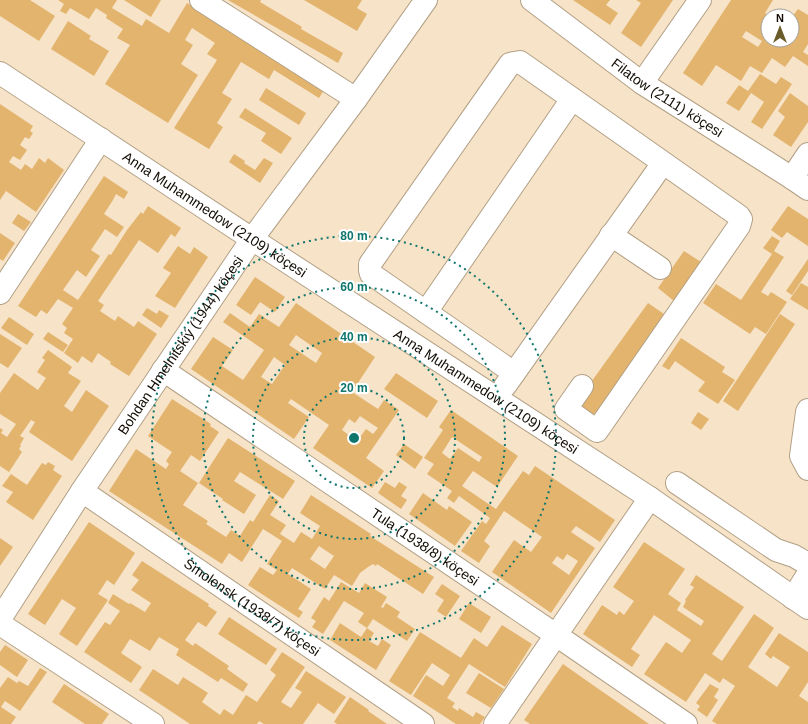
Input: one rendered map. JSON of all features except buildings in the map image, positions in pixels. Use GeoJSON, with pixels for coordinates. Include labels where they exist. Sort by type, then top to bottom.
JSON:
{"type":"FeatureCollection","features":[{"type":"Feature","properties":{"kind":"street"},"geometry":{"type":"LineString","coordinates":[[200,0],[356,99]]}},
{"type":"Feature","properties":{"kind":"street","name":"Bohdan Hmelnitskiý (1944) köçesi"},"geometry":{"type":"LineString","coordinates":[[0,619],[82,491],[252,239],[356,99],[426,0]]}},
{"type":"Feature","properties":{"kind":"street","name":"Filatow (2111) köçesi"},"geometry":{"type":"LineString","coordinates":[[532,0],[642,83],[800,183]]}},
{"type":"Feature","properties":{"kind":"street"},"geometry":{"type":"LineString","coordinates":[[642,83],[700,0]]}},
{"type":"Feature","properties":{"kind":"street"},"geometry":{"type":"LineString","coordinates":[[514,374],[371,274],[370,264],[510,64],[520,62],[741,219],[739,226],[598,431],[566,409],[582,386]]}},
{"type":"Feature","properties":{"kind":"street","name":"Anna Muhammedow (2109) köçesi"},"geometry":{"type":"LineString","coordinates":[[0,73],[650,498],[801,603]]}},
{"type":"Feature","properties":{"kind":"street"},"geometry":{"type":"LineString","coordinates":[[426,312],[572,99]]}},
{"type":"Feature","properties":{"kind":"street"},"geometry":{"type":"LineString","coordinates":[[0,293],[101,139]]}},
{"type":"Feature","properties":{"kind":"street"},"geometry":{"type":"LineString","coordinates":[[800,183],[808,154]]}},
{"type":"Feature","properties":{"kind":"street"},"geometry":{"type":"LineString","coordinates":[[496,398],[663,163]]}},
{"type":"Feature","properties":{"kind":"street"},"geometry":{"type":"LineString","coordinates":[[611,235],[660,268]]}},
{"type":"Feature","properties":{"kind":"street","name":"Tula (1938/8) köçesi"},"geometry":{"type":"LineString","coordinates":[[164,370],[686,724]]}},
{"type":"Feature","properties":{"kind":"street"},"geometry":{"type":"LineString","coordinates":[[808,410],[801,456],[808,469]]}},
{"type":"Feature","properties":{"kind":"street"},"geometry":{"type":"LineString","coordinates":[[677,483],[776,550],[794,556],[808,564]]}},
{"type":"Feature","properties":{"kind":"street","name":"Smolensk (1938/7) köçesi"},"geometry":{"type":"LineString","coordinates":[[82,491],[423,724]]}},
{"type":"Feature","properties":{"kind":"street"},"geometry":{"type":"LineString","coordinates":[[495,724],[650,498]]}},
{"type":"Feature","properties":{"kind":"street"},"geometry":{"type":"LineString","coordinates":[[801,603],[808,574]]}},
{"type":"Feature","properties":{"kind":"street"},"geometry":{"type":"LineString","coordinates":[[0,624],[153,724]]}}]}
